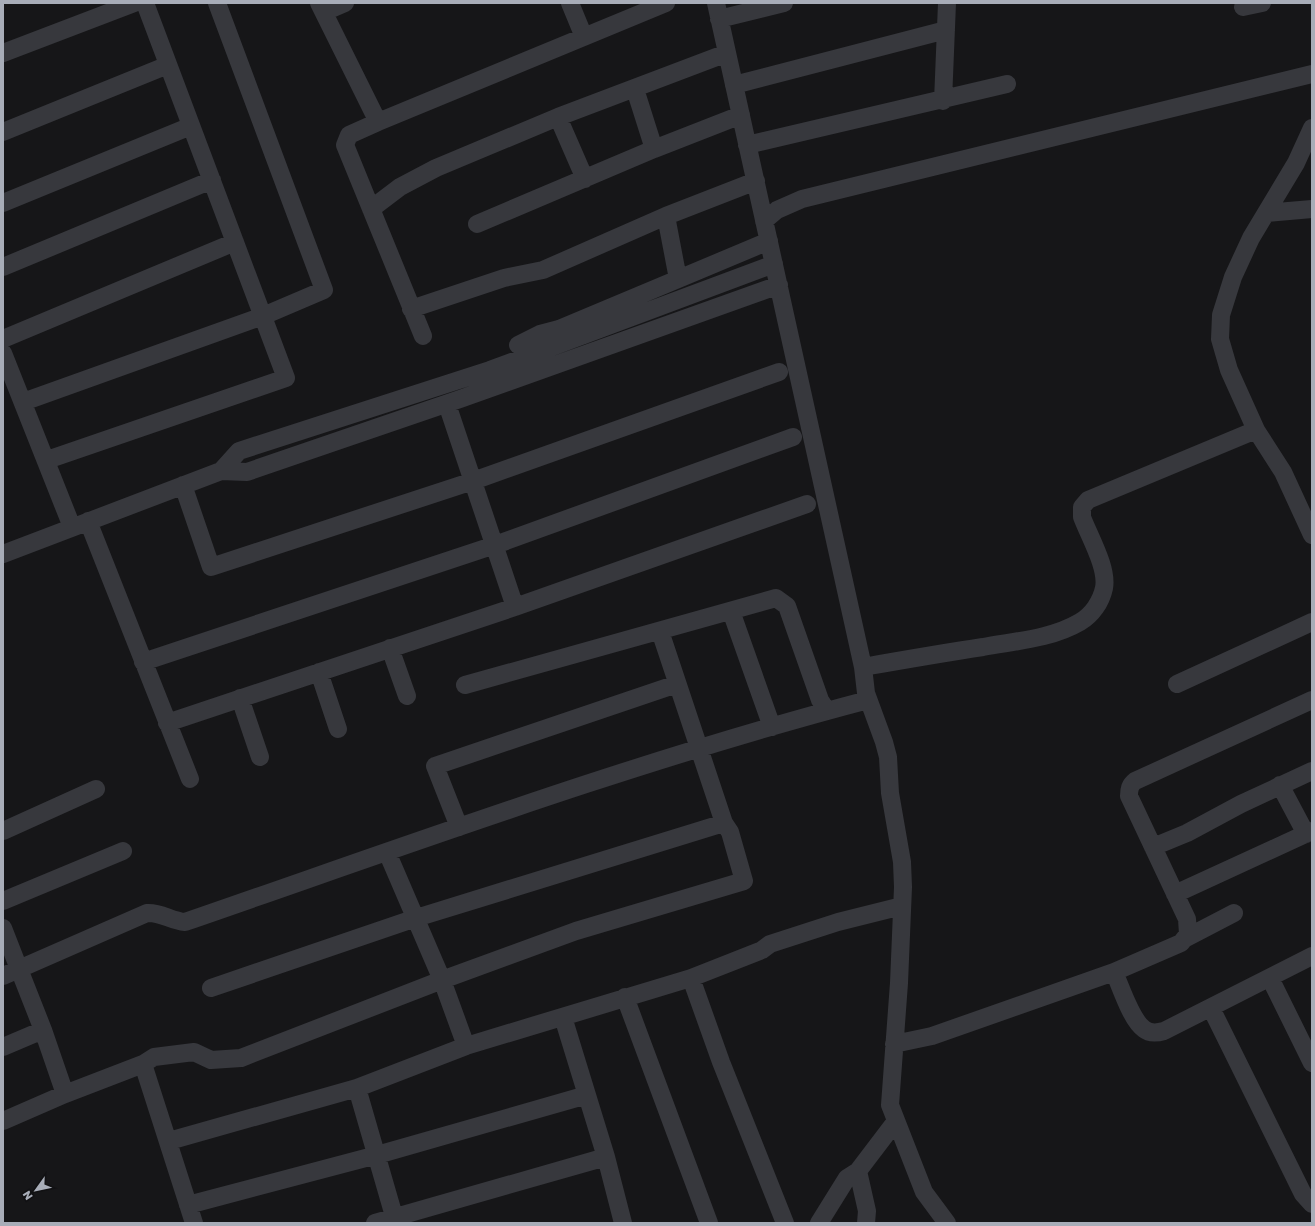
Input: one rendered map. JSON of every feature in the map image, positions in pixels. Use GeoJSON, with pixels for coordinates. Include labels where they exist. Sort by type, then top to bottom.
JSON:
{"type":"FeatureCollection","features":[{"type":"Feature","properties":{"kind":"street"},"geometry":{"type":"LineString","coordinates":[[3,53],[134,3]]}},
{"type":"Feature","properties":{"kind":"street"},"geometry":{"type":"LineString","coordinates":[[47,460],[286,378],[144,3]]}},
{"type":"Feature","properties":{"kind":"street"},"geometry":{"type":"LineString","coordinates":[[23,402],[263,316],[324,290],[217,3]]}},
{"type":"Feature","properties":{"kind":"street"},"geometry":{"type":"LineString","coordinates":[[345,3],[321,7],[378,122]]}},
{"type":"Feature","properties":{"kind":"street"},"geometry":{"type":"LineString","coordinates":[[570,3],[584,37]]}},
{"type":"Feature","properties":{"kind":"street"},"geometry":{"type":"LineString","coordinates":[[423,336],[345,145],[348,136],[378,122],[584,37],[644,7],[666,3]]}},
{"type":"Feature","properties":{"kind":"street"},"geometry":{"type":"LineString","coordinates":[[784,3],[718,11],[863,667],[868,700],[888,757],[890,793],[902,862],[902,906],[890,1105],[924,1192],[947,1223]]}},
{"type":"Feature","properties":{"kind":"street"},"geometry":{"type":"LineString","coordinates":[[943,101],[947,3]]}},
{"type":"Feature","properties":{"kind":"street"},"geometry":{"type":"LineString","coordinates":[[1243,7],[1262,3]]}},
{"type":"Feature","properties":{"kind":"street"},"geometry":{"type":"LineString","coordinates":[[734,85],[946,30]]}},
{"type":"Feature","properties":{"kind":"street"},"geometry":{"type":"LineString","coordinates":[[371,209],[417,176],[558,117],[727,53]]}},
{"type":"Feature","properties":{"kind":"street"},"geometry":{"type":"LineString","coordinates":[[3,132],[168,65]]}},
{"type":"Feature","properties":{"kind":"street"},"geometry":{"type":"LineString","coordinates":[[764,221],[777,210],[802,199],[1312,74]]}},
{"type":"Feature","properties":{"kind":"street"},"geometry":{"type":"LineString","coordinates":[[748,145],[943,101],[1007,84]]}},
{"type":"Feature","properties":{"kind":"street"},"geometry":{"type":"LineString","coordinates":[[635,89],[654,149]]}},
{"type":"Feature","properties":{"kind":"street"},"geometry":{"type":"LineString","coordinates":[[477,224],[654,149],[741,115]]}},
{"type":"Feature","properties":{"kind":"street"},"geometry":{"type":"LineString","coordinates":[[558,117],[585,179]]}},
{"type":"Feature","properties":{"kind":"street"},"geometry":{"type":"LineString","coordinates":[[3,203],[191,126]]}},
{"type":"Feature","properties":{"kind":"street"},"geometry":{"type":"LineString","coordinates":[[1312,128],[1304,162],[1266,213],[1251,238],[1233,277],[1221,315],[1220,339],[1229,370],[1256,430],[1283,472],[1312,535]]}},
{"type":"Feature","properties":{"kind":"street"},"geometry":{"type":"LineString","coordinates":[[3,267],[212,180]]}},
{"type":"Feature","properties":{"kind":"street"},"geometry":{"type":"LineString","coordinates":[[411,309],[504,278],[543,270],[666,216],[756,181]]}},
{"type":"Feature","properties":{"kind":"street"},"geometry":{"type":"LineString","coordinates":[[1266,213],[1312,209]]}},
{"type":"Feature","properties":{"kind":"street"},"geometry":{"type":"LineString","coordinates":[[666,216],[678,279]]}},
{"type":"Feature","properties":{"kind":"street"},"geometry":{"type":"LineString","coordinates":[[518,344],[540,334],[559,329],[769,241]]}},
{"type":"Feature","properties":{"kind":"street"},"geometry":{"type":"LineString","coordinates":[[3,339],[235,242]]}},
{"type":"Feature","properties":{"kind":"street"},"geometry":{"type":"LineString","coordinates":[[220,471],[240,451],[490,370],[774,264]]}},
{"type":"Feature","properties":{"kind":"street"},"geometry":{"type":"LineString","coordinates":[[3,554],[220,471],[247,472],[447,404],[779,285]]}},
{"type":"Feature","properties":{"kind":"street"},"geometry":{"type":"LineString","coordinates":[[3,354],[47,460],[80,524],[143,662],[190,779]]}},
{"type":"Feature","properties":{"kind":"street"},"geometry":{"type":"LineString","coordinates":[[183,485],[211,567],[473,481],[779,372]]}},
{"type":"Feature","properties":{"kind":"street"},"geometry":{"type":"LineString","coordinates":[[447,404],[515,606]]}},
{"type":"Feature","properties":{"kind":"street"},"geometry":{"type":"LineString","coordinates":[[863,667],[1030,639],[1062,631],[1080,622],[1095,609],[1101,598],[1104,586],[1104,572],[1082,516],[1082,507],[1088,500],[1256,430]]}},
{"type":"Feature","properties":{"kind":"street"},"geometry":{"type":"LineString","coordinates":[[143,662],[495,545],[793,437]]}},
{"type":"Feature","properties":{"kind":"street"},"geometry":{"type":"LineString","coordinates":[[167,723],[515,606],[807,504]]}},
{"type":"Feature","properties":{"kind":"street"},"geometry":{"type":"LineString","coordinates":[[465,685],[776,598],[787,606],[820,700],[827,711]]}},
{"type":"Feature","properties":{"kind":"street"},"geometry":{"type":"LineString","coordinates":[[731,611],[772,727]]}},
{"type":"Feature","properties":{"kind":"street"},"geometry":{"type":"LineString","coordinates":[[1177,684],[1312,622]]}},
{"type":"Feature","properties":{"kind":"street"},"geometry":{"type":"LineString","coordinates":[[3,1121],[64,1094],[143,1064],[154,1057],[194,1052],[211,1060],[241,1058],[442,980],[576,932],[744,881],[730,832],[724,823],[660,631]]}},
{"type":"Feature","properties":{"kind":"street"},"geometry":{"type":"LineString","coordinates":[[390,648],[407,696]]}},
{"type":"Feature","properties":{"kind":"street"},"geometry":{"type":"LineString","coordinates":[[319,672],[338,729]]}},
{"type":"Feature","properties":{"kind":"street"},"geometry":{"type":"LineString","coordinates":[[459,827],[434,766],[677,684]]}},
{"type":"Feature","properties":{"kind":"street"},"geometry":{"type":"LineString","coordinates":[[240,698],[260,757]]}},
{"type":"Feature","properties":{"kind":"street"},"geometry":{"type":"LineString","coordinates":[[11,972],[147,913],[154,913],[177,922],[185,922],[459,827],[700,749],[868,700]]}},
{"type":"Feature","properties":{"kind":"street"},"geometry":{"type":"LineString","coordinates":[[1186,938],[1188,928],[1187,919],[1129,796],[1129,791],[1135,781],[1312,700]]}},
{"type":"Feature","properties":{"kind":"street"},"geometry":{"type":"LineString","coordinates":[[1153,847],[1181,836],[1240,804],[1312,771]]}},
{"type":"Feature","properties":{"kind":"street"},"geometry":{"type":"LineString","coordinates":[[1175,894],[1309,832],[1280,785]]}},
{"type":"Feature","properties":{"kind":"street"},"geometry":{"type":"LineString","coordinates":[[3,831],[96,789]]}},
{"type":"Feature","properties":{"kind":"street"},"geometry":{"type":"LineString","coordinates":[[211,988],[416,918],[724,823]]}},
{"type":"Feature","properties":{"kind":"street"},"geometry":{"type":"LineString","coordinates":[[3,901],[123,851]]}},
{"type":"Feature","properties":{"kind":"street"},"geometry":{"type":"LineString","coordinates":[[387,852],[442,980],[466,1046]]}},
{"type":"Feature","properties":{"kind":"street"},"geometry":{"type":"LineString","coordinates":[[169,1142],[357,1088],[466,1046],[690,978],[762,950],[770,944],[838,922],[902,906]]}},
{"type":"Feature","properties":{"kind":"street"},"geometry":{"type":"LineString","coordinates":[[894,1044],[932,1036],[1114,972],[1181,943],[1186,938],[1234,914]]}},
{"type":"Feature","properties":{"kind":"street"},"geometry":{"type":"LineString","coordinates":[[3,928],[11,972],[43,1030],[64,1094]]}},
{"type":"Feature","properties":{"kind":"street"},"geometry":{"type":"LineString","coordinates":[[1114,972],[1137,1021],[1144,1029],[1156,1034],[1211,1008],[1312,956]]}},
{"type":"Feature","properties":{"kind":"street"},"geometry":{"type":"LineString","coordinates":[[690,978],[721,1062],[785,1223]]}},
{"type":"Feature","properties":{"kind":"street"},"geometry":{"type":"LineString","coordinates":[[1270,978],[1305,1032],[1312,1063]]}},
{"type":"Feature","properties":{"kind":"street"},"geometry":{"type":"LineString","coordinates":[[625,998],[709,1223]]}},
{"type":"Feature","properties":{"kind":"street"},"geometry":{"type":"LineString","coordinates":[[1211,1008],[1303,1194],[1312,1204]]}},
{"type":"Feature","properties":{"kind":"street"},"geometry":{"type":"LineString","coordinates":[[563,1017],[606,1157],[623,1223]]}},
{"type":"Feature","properties":{"kind":"street"},"geometry":{"type":"LineString","coordinates":[[3,1047],[43,1030]]}},
{"type":"Feature","properties":{"kind":"street"},"geometry":{"type":"LineString","coordinates":[[143,1064],[194,1223]]}},
{"type":"Feature","properties":{"kind":"street"},"geometry":{"type":"LineString","coordinates":[[357,1088],[396,1220]]}},
{"type":"Feature","properties":{"kind":"street"},"geometry":{"type":"LineString","coordinates":[[188,1205],[377,1155],[587,1095]]}},
{"type":"Feature","properties":{"kind":"street"},"geometry":{"type":"LineString","coordinates":[[819,1223],[847,1178],[858,1171],[896,1122]]}},
{"type":"Feature","properties":{"kind":"street"},"geometry":{"type":"LineString","coordinates":[[375,1223],[396,1220],[606,1157]]}},
{"type":"Feature","properties":{"kind":"street"},"geometry":{"type":"LineString","coordinates":[[858,1171],[866,1211],[866,1223]]}}]}
